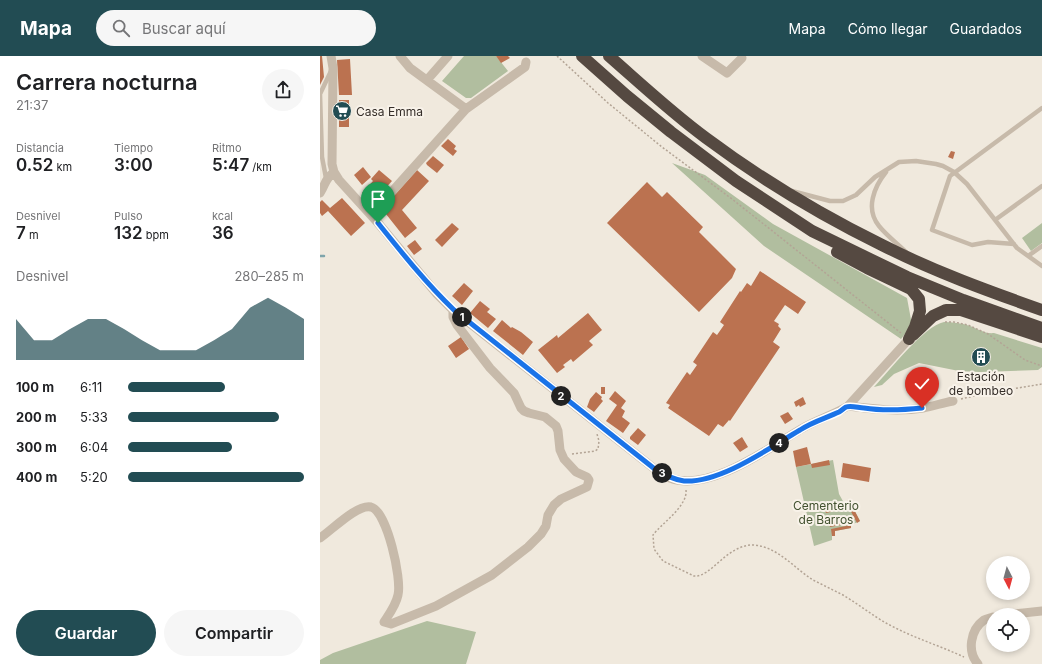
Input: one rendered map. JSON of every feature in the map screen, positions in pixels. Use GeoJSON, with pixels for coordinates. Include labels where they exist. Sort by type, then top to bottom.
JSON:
{"type":"FeatureCollection","features":[{"type":"Feature","properties":{"kind":"highway"},"geometry":{"type":"LineString","coordinates":[[582,56],[671,132],[736,181],[812,231],[834,250],[911,289],[918,299],[920,311],[915,327],[909,338]]}},
{"type":"Feature","properties":{"kind":"highway"},"geometry":{"type":"LineString","coordinates":[[609,56],[678,116],[706,138],[779,187],[833,219],[916,261],[983,289],[1042,310]]}},
{"type":"Feature","properties":{"kind":"highway"},"geometry":{"type":"LineString","coordinates":[[812,231],[907,277],[962,300],[1042,328]]}},
{"type":"Feature","properties":{"kind":"highway"},"geometry":{"type":"LineString","coordinates":[[909,338],[932,316],[946,310],[961,310],[1042,337]]}},
{"type":"Feature","properties":{"kind":"street"},"geometry":{"type":"LineString","coordinates":[[331,56],[333,68],[332,164],[338,180],[371,215],[437,294],[454,310],[598,425],[656,470],[670,478],[684,481],[711,477],[745,463],[801,429],[839,412],[848,406],[909,338]]}},
{"type":"Feature","properties":{"kind":"street"},"geometry":{"type":"LineString","coordinates":[[400,56],[410,68],[466,109]]}},
{"type":"Feature","properties":{"kind":"street"},"geometry":{"type":"LineString","coordinates":[[427,80],[448,56]]}},
{"type":"Feature","properties":{"kind":"street"},"geometry":{"type":"LineString","coordinates":[[702,56],[727,73],[742,58]]}},
{"type":"Feature","properties":{"kind":"street"},"geometry":{"type":"LineString","coordinates":[[371,215],[466,109],[526,67],[526,62]]}},
{"type":"Feature","properties":{"kind":"street"},"geometry":{"type":"LineString","coordinates":[[320,193],[326,178],[334,172]]}},
{"type":"Feature","properties":{"kind":"street"},"geometry":{"type":"LineString","coordinates":[[320,538],[355,511],[364,507],[371,507],[378,510],[385,526],[397,565],[399,582],[399,594],[393,608],[384,622],[390,624],[436,606],[492,575],[519,555],[541,534],[546,526],[548,515],[554,505],[561,499],[583,490],[589,484],[587,477],[576,472],[564,459],[560,450],[556,426],[545,417],[529,413],[520,408],[514,393],[490,368],[458,325],[453,317],[454,310]]}},
{"type":"Feature","properties":{"kind":"street"},"geometry":{"type":"LineString","coordinates":[[848,406],[868,409],[906,410],[953,401]]}},
{"type":"Feature","properties":{"kind":"street"},"geometry":{"type":"LineString","coordinates":[[1030,612],[1042,611]]}},
{"type":"Feature","properties":{"kind":"street"},"geometry":{"type":"LineString","coordinates":[[977,663],[971,651],[971,640],[977,628],[986,619]]}},
{"type":"Feature","properties":{"kind":"lane"},"geometry":{"type":"LineString","coordinates":[[326,178],[322,157],[320,94],[333,68]]}},
{"type":"Feature","properties":{"kind":"lane"},"geometry":{"type":"LineString","coordinates":[[1014,244],[988,242],[972,245],[932,230],[950,176],[1042,108]]}},
{"type":"Feature","properties":{"kind":"lane"},"geometry":{"type":"LineString","coordinates":[[779,187],[830,201],[843,201],[856,195],[875,177],[899,162],[916,161],[943,166],[954,172],[966,184],[1014,244],[1042,266]]}},
{"type":"Feature","properties":{"kind":"lane"},"geometry":{"type":"LineString","coordinates":[[888,169],[878,181],[873,193],[873,214],[878,226],[916,261]]}},
{"type":"Feature","properties":{"kind":"lane"},"geometry":{"type":"LineString","coordinates":[[995,220],[1042,186]]}},
{"type":"Feature","properties":{"kind":"lane"},"geometry":{"type":"LineString","coordinates":[[1028,256],[1041,248]]}},
{"type":"Feature","properties":{"kind":"path"},"geometry":{"type":"LineString","coordinates":[[557,56],[608,103],[662,147],[732,199],[909,338]]}},
{"type":"Feature","properties":{"kind":"path"},"geometry":{"type":"LineString","coordinates":[[944,322],[954,322],[968,325],[988,334],[1025,360],[1042,366]]}},
{"type":"Feature","properties":{"kind":"path"},"geometry":{"type":"LineString","coordinates":[[953,401],[982,394],[1042,384]]}},
{"type":"Feature","properties":{"kind":"path"},"geometry":{"type":"LineString","coordinates":[[568,453],[574,454],[595,451],[598,449],[599,441],[596,431],[598,425]]}},
{"type":"Feature","properties":{"kind":"path"},"geometry":{"type":"LineString","coordinates":[[684,481],[686,495],[676,512],[658,528],[653,535],[654,549],[663,561],[697,576],[707,572],[734,549],[754,545],[764,548],[779,554],[812,579],[841,594],[886,623],[977,663]]}},
{"type":"Feature","properties":{"kind":"green space"},"geometry":{"type":"Polygon","coordinates":[[[464,56],[496,56],[508,71],[471,98],[466,98],[442,81],[464,56]]]}},
{"type":"Feature","properties":{"kind":"green space"},"geometry":{"type":"Polygon","coordinates":[[[672,163],[705,175],[773,224],[907,298],[912,325],[901,339],[764,246],[672,163]]]}},
{"type":"Feature","properties":{"kind":"green space"},"geometry":{"type":"Polygon","coordinates":[[[1042,223],[1042,243],[1031,251],[1022,238],[1042,223]]]}},
{"type":"Feature","properties":{"kind":"green space"},"geometry":{"type":"Polygon","coordinates":[[[944,322],[967,325],[985,332],[994,333],[1042,348],[1042,367],[1038,370],[980,372],[959,371],[919,363],[894,374],[882,385],[874,387],[897,360],[917,340],[936,325],[944,322]]]}},
{"type":"Feature","properties":{"kind":"green space","name":"Cementerio de Barros"},"geometry":{"type":"Polygon","coordinates":[[[833,460],[839,494],[844,503],[849,500],[860,521],[851,525],[851,528],[835,531],[835,536],[832,536],[832,540],[814,546],[796,467],[833,460]]]}},
{"type":"Feature","properties":{"kind":"green space"},"geometry":{"type":"Polygon","coordinates":[[[427,621],[476,632],[466,664],[320,664],[320,660],[333,653],[427,621]]]}},
{"type":"Feature","properties":{"kind":"building"},"geometry":{"type":"Polygon","coordinates":[[[320,56],[322,56],[324,77],[320,85],[320,56]]]}},
{"type":"Feature","properties":{"kind":"building"},"geometry":{"type":"Polygon","coordinates":[[[496,56],[508,56],[510,58],[501,63],[496,56]]]}},
{"type":"Feature","properties":{"kind":"building"},"geometry":{"type":"Polygon","coordinates":[[[350,59],[352,95],[339,95],[337,60],[350,59]]]}},
{"type":"Feature","properties":{"kind":"building"},"geometry":{"type":"Polygon","coordinates":[[[339,100],[349,100],[349,127],[339,127],[339,100]]]}},
{"type":"Feature","properties":{"kind":"building"},"geometry":{"type":"Polygon","coordinates":[[[448,139],[456,146],[454,149],[457,151],[453,156],[441,146],[448,139]]]}},
{"type":"Feature","properties":{"kind":"building"},"geometry":{"type":"Polygon","coordinates":[[[951,151],[955,152],[953,159],[948,157],[951,151]]]}},
{"type":"Feature","properties":{"kind":"building"},"geometry":{"type":"Polygon","coordinates":[[[433,156],[444,165],[437,173],[426,163],[433,156]]]}},
{"type":"Feature","properties":{"kind":"building"},"geometry":{"type":"Polygon","coordinates":[[[363,167],[371,177],[362,185],[354,175],[363,167]]]}},
{"type":"Feature","properties":{"kind":"building"},"geometry":{"type":"Polygon","coordinates":[[[379,170],[392,181],[374,201],[371,201],[362,193],[373,181],[371,179],[379,170]]]}},
{"type":"Feature","properties":{"kind":"building"},"geometry":{"type":"Polygon","coordinates":[[[417,170],[429,181],[402,210],[417,228],[405,238],[382,209],[417,170]]]}},
{"type":"Feature","properties":{"kind":"building"},"geometry":{"type":"Polygon","coordinates":[[[647,182],[662,197],[667,192],[703,227],[699,232],[736,269],[732,278],[699,312],[607,223],[647,182]]]}},
{"type":"Feature","properties":{"kind":"building"},"geometry":{"type":"Polygon","coordinates":[[[342,198],[365,223],[351,236],[328,211],[322,216],[320,213],[320,202],[322,200],[330,208],[342,198]]]}},
{"type":"Feature","properties":{"kind":"building"},"geometry":{"type":"Polygon","coordinates":[[[452,223],[459,229],[442,247],[435,240],[452,223]]]}},
{"type":"Feature","properties":{"kind":"building"},"geometry":{"type":"Polygon","coordinates":[[[415,240],[422,249],[414,255],[407,246],[415,240]]]}},
{"type":"Feature","properties":{"kind":"building"},"geometry":{"type":"Polygon","coordinates":[[[760,271],[806,302],[798,314],[785,305],[774,321],[779,324],[778,326],[781,329],[773,342],[780,347],[730,421],[729,420],[723,427],[718,424],[709,436],[668,408],[670,405],[666,403],[687,372],[690,375],[697,365],[693,362],[713,332],[717,335],[724,325],[720,322],[740,291],[741,292],[747,283],[751,286],[760,271]]]}},
{"type":"Feature","properties":{"kind":"building"},"geometry":{"type":"Polygon","coordinates":[[[464,283],[473,291],[462,305],[452,296],[464,283]]]}},
{"type":"Feature","properties":{"kind":"building"},"geometry":{"type":"Polygon","coordinates":[[[480,301],[490,309],[487,312],[496,319],[488,328],[470,313],[480,301]]]}},
{"type":"Feature","properties":{"kind":"building"},"geometry":{"type":"Polygon","coordinates":[[[588,313],[602,330],[589,341],[593,345],[573,362],[571,359],[563,365],[565,367],[557,373],[538,350],[557,335],[558,338],[588,313]]]}},
{"type":"Feature","properties":{"kind":"building"},"geometry":{"type":"Polygon","coordinates":[[[502,320],[511,328],[512,327],[521,332],[533,342],[523,355],[493,331],[502,320]]]}},
{"type":"Feature","properties":{"kind":"building"},"geometry":{"type":"Polygon","coordinates":[[[461,337],[469,349],[456,358],[448,346],[461,337]]]}},
{"type":"Feature","properties":{"kind":"building","name":"Estación de bombeo"},"geometry":{"type":"Polygon","coordinates":[[[976,351],[986,352],[985,362],[976,362],[976,351]]]}},
{"type":"Feature","properties":{"kind":"building"},"geometry":{"type":"Polygon","coordinates":[[[601,387],[605,387],[605,394],[601,394],[601,387]]]}},
{"type":"Feature","properties":{"kind":"building"},"geometry":{"type":"Polygon","coordinates":[[[615,391],[626,401],[621,408],[625,411],[622,417],[630,423],[623,433],[606,421],[617,405],[609,399],[615,391]]]}},
{"type":"Feature","properties":{"kind":"building"},"geometry":{"type":"Polygon","coordinates":[[[596,392],[602,397],[601,399],[603,401],[594,412],[587,407],[590,399],[596,392]]]}},
{"type":"Feature","properties":{"kind":"building"},"geometry":{"type":"Polygon","coordinates":[[[803,397],[806,404],[796,407],[794,402],[803,397]]]}},
{"type":"Feature","properties":{"kind":"building"},"geometry":{"type":"Polygon","coordinates":[[[788,412],[793,419],[785,424],[780,416],[788,412]]]}},
{"type":"Feature","properties":{"kind":"building"},"geometry":{"type":"Polygon","coordinates":[[[638,428],[646,435],[638,445],[630,439],[630,437],[638,428]]]}},
{"type":"Feature","properties":{"kind":"building"},"geometry":{"type":"Polygon","coordinates":[[[742,437],[748,447],[740,452],[733,443],[742,437]]]}},
{"type":"Feature","properties":{"kind":"building"},"geometry":{"type":"Polygon","coordinates":[[[807,447],[811,464],[796,467],[793,451],[807,447]]]}},
{"type":"Feature","properties":{"kind":"building"},"geometry":{"type":"Polygon","coordinates":[[[829,460],[830,465],[812,468],[811,464],[829,460]]]}},
{"type":"Feature","properties":{"kind":"building"},"geometry":{"type":"Polygon","coordinates":[[[843,463],[871,468],[869,482],[841,477],[843,463]]]}},
{"type":"Feature","properties":{"kind":"building"},"geometry":{"type":"Polygon","coordinates":[[[849,500],[860,521],[857,523],[846,502],[849,500]]]}},
{"type":"Feature","properties":{"kind":"building"},"geometry":{"type":"Polygon","coordinates":[[[842,506],[843,509],[826,513],[825,510],[842,506]]]}},
{"type":"Feature","properties":{"kind":"building"},"geometry":{"type":"Polygon","coordinates":[[[850,519],[851,523],[830,527],[829,524],[850,519]]]}},
{"type":"Feature","properties":{"kind":"building"},"geometry":{"type":"Polygon","coordinates":[[[851,525],[851,528],[835,531],[835,536],[832,536],[831,529],[851,525]]]}},
{"type":"Feature","properties":{"kind":"place","name":"Casa Emma"},"geometry":{"type":"Point","coordinates":[342,111]}},
{"type":"Feature","properties":{"kind":"place","name":"Estación de bombeo"},"geometry":{"type":"Point","coordinates":[981,357]}},
{"type":"Feature","properties":{"kind":"route"},"geometry":{"type":"LineString","coordinates":[[378,223],[422,277],[454,310],[590,419],[656,470],[670,478],[684,481],[695,480],[711,477],[727,471],[767,451],[801,429],[839,412],[848,406],[868,409],[906,410],[922,408]]}}]}
